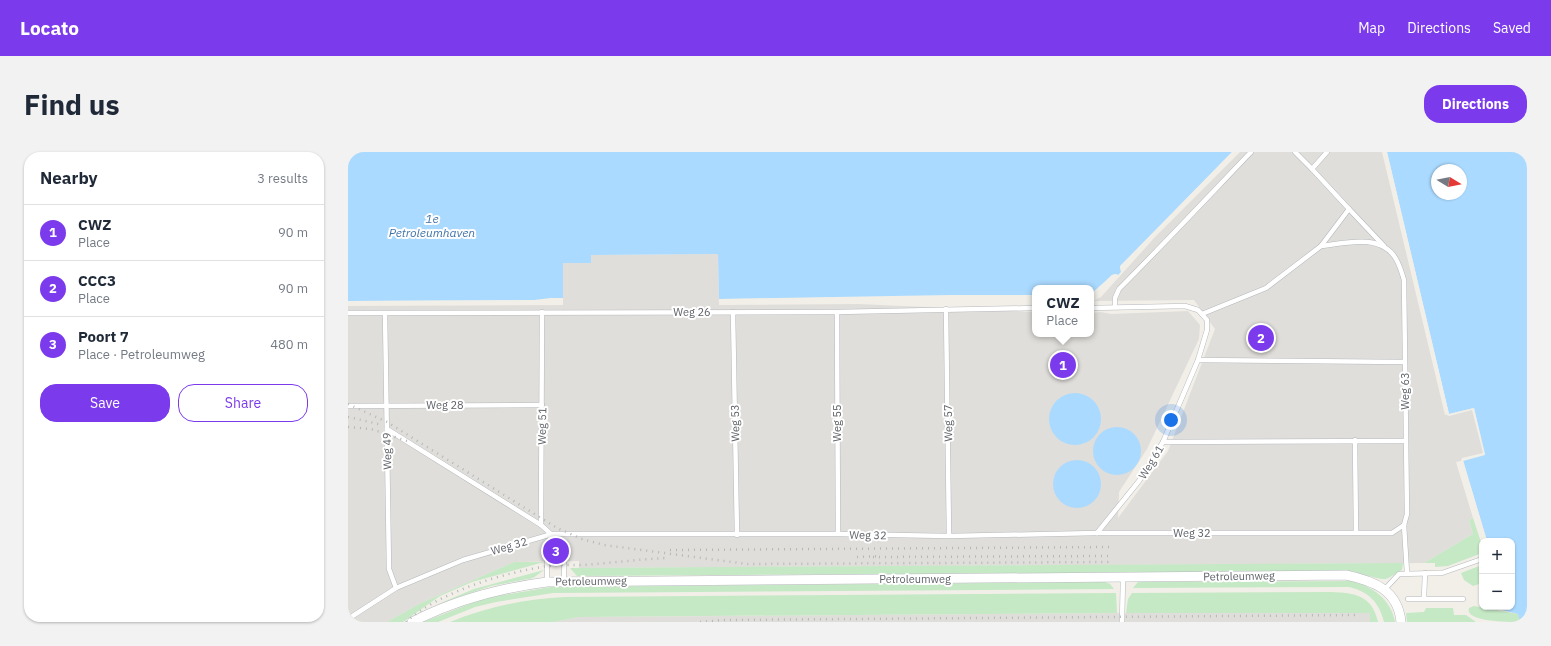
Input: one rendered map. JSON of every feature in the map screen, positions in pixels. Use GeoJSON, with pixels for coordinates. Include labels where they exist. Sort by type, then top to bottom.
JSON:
{"type":"FeatureCollection","features":[{"type":"Feature","properties":{"kind":"street","name":"Petroleumweg"},"geometry":{"type":"LineString","coordinates":[[412,622],[447,606],[476,596],[508,588],[564,581],[1123,578],[1346,575],[1367,579],[1385,589],[1397,608],[1401,622]]}},
{"type":"Feature","properties":{"kind":"lane"},"geometry":{"type":"LineString","coordinates":[[1115,308],[1114,298],[1119,289],[1169,239],[1180,225],[1251,152]]}},
{"type":"Feature","properties":{"kind":"lane"},"geometry":{"type":"LineString","coordinates":[[1295,152],[1384,246]]}},
{"type":"Feature","properties":{"kind":"lane"},"geometry":{"type":"LineString","coordinates":[[1312,169],[1327,152]]}},
{"type":"Feature","properties":{"kind":"lane"},"geometry":{"type":"LineString","coordinates":[[1094,308],[1185,306],[1198,310],[1202,314],[1266,288],[1321,246],[1349,209]]}},
{"type":"Feature","properties":{"kind":"lane"},"geometry":{"type":"LineString","coordinates":[[1321,246],[1360,241],[1384,246]]}},
{"type":"Feature","properties":{"kind":"lane","name":"Weg 63"},"geometry":{"type":"LineString","coordinates":[[1384,246],[1396,259],[1404,280],[1407,514],[1404,525],[1407,573]]}},
{"type":"Feature","properties":{"kind":"lane","name":"Weg 26"},"geometry":{"type":"LineString","coordinates":[[348,313],[837,312],[1032,308]]}},
{"type":"Feature","properties":{"kind":"lane","name":"Weg 57"},"geometry":{"type":"LineString","coordinates":[[946,309],[950,536]]}},
{"type":"Feature","properties":{"kind":"lane","name":"Weg 51"},"geometry":{"type":"LineString","coordinates":[[541,525],[542,312]]}},
{"type":"Feature","properties":{"kind":"lane","name":"Weg 53"},"geometry":{"type":"LineString","coordinates":[[733,312],[737,535]]}},
{"type":"Feature","properties":{"kind":"lane","name":"Weg 55"},"geometry":{"type":"LineString","coordinates":[[837,312],[838,534]]}},
{"type":"Feature","properties":{"kind":"lane","name":"Weg 49"},"geometry":{"type":"LineString","coordinates":[[385,313],[389,570],[396,588]]}},
{"type":"Feature","properties":{"kind":"lane","name":"Weg 61"},"geometry":{"type":"LineString","coordinates":[[1098,532],[1139,481],[1163,442],[1198,360],[1207,330],[1207,320],[1202,314]]}},
{"type":"Feature","properties":{"kind":"lane"},"geometry":{"type":"LineString","coordinates":[[1198,360],[1405,362]]}},
{"type":"Feature","properties":{"kind":"lane","name":"Weg 28"},"geometry":{"type":"LineString","coordinates":[[348,406],[542,405]]}},
{"type":"Feature","properties":{"kind":"lane"},"geometry":{"type":"LineString","coordinates":[[387,429],[541,525],[552,534],[563,548],[564,581]]}},
{"type":"Feature","properties":{"kind":"lane"},"geometry":{"type":"LineString","coordinates":[[1163,442],[1355,440],[1405,442]]}},
{"type":"Feature","properties":{"kind":"lane"},"geometry":{"type":"LineString","coordinates":[[1355,440],[1356,533]]}},
{"type":"Feature","properties":{"kind":"lane","name":"Weg 32"},"geometry":{"type":"LineString","coordinates":[[348,619],[396,588],[463,560],[552,534],[838,534],[950,536],[1098,532],[1392,533],[1404,525]]}},
{"type":"Feature","properties":{"kind":"lane"},"geometry":{"type":"LineString","coordinates":[[547,582],[548,548],[552,534]]}},
{"type":"Feature","properties":{"kind":"lane"},"geometry":{"type":"LineString","coordinates":[[1385,589],[1399,574],[1448,572],[1479,560]]}},
{"type":"Feature","properties":{"kind":"lane"},"geometry":{"type":"LineString","coordinates":[[1424,598],[1425,573]]}},
{"type":"Feature","properties":{"kind":"lane"},"geometry":{"type":"LineString","coordinates":[[1122,622],[1123,578]]}},
{"type":"Feature","properties":{"kind":"lane"},"geometry":{"type":"LineString","coordinates":[[1408,598],[1464,599]]}},
{"type":"Feature","properties":{"kind":"shaded area"},"geometry":{"type":"Polygon","coordinates":[[[1240,152],[1382,152],[1445,415],[1474,408],[1485,455],[1456,462],[1473,518],[1469,520],[1473,534],[1424,563],[579,568],[579,561],[514,562],[419,604],[387,622],[348,622],[348,306],[563,305],[563,263],[590,263],[591,255],[718,254],[719,305],[858,304],[1032,312],[1032,337],[1094,337],[1094,313],[1101,312],[1111,314],[1188,311],[1200,325],[1199,339],[1147,449],[1119,492],[1118,518],[1168,451],[1215,329],[1194,300],[1094,301],[1101,297],[1155,237],[1240,152]]]}},
{"type":"Feature","properties":{"kind":"shaded area"},"geometry":{"type":"Polygon","coordinates":[[[1126,613],[1370,613],[1370,622],[554,622],[579,617],[1126,613]]]}},
{"type":"Feature","properties":{"kind":"green space"},"geometry":{"type":"Polygon","coordinates":[[[1473,518],[1480,538],[1479,554],[1448,566],[1435,567],[1435,563],[1424,563],[1473,534],[1469,520],[1473,518]]]}},
{"type":"Feature","properties":{"kind":"green space"},"geometry":{"type":"Polygon","coordinates":[[[514,562],[544,562],[472,582],[440,596],[403,622],[387,622],[419,604],[514,562]]]}},
{"type":"Feature","properties":{"kind":"green space"},"geometry":{"type":"Polygon","coordinates":[[[1403,563],[1402,570],[1385,579],[1350,571],[577,576],[570,568],[1403,563]]]}},
{"type":"Feature","properties":{"kind":"green space"},"geometry":{"type":"Polygon","coordinates":[[[1479,566],[1479,584],[1473,586],[1464,580],[1461,573],[1479,566]]]}},
{"type":"Feature","properties":{"kind":"green space"},"geometry":{"type":"Polygon","coordinates":[[[544,570],[533,578],[491,586],[436,605],[474,589],[544,570]]]}},
{"type":"Feature","properties":{"kind":"green space"},"geometry":{"type":"Polygon","coordinates":[[[1350,581],[1365,586],[1379,594],[1389,606],[1395,622],[1384,622],[1376,603],[1368,595],[1349,587],[1133,588],[1138,582],[1350,581]]]}},
{"type":"Feature","properties":{"kind":"green space"},"geometry":{"type":"Polygon","coordinates":[[[1105,582],[1110,584],[1114,589],[553,593],[496,602],[475,607],[438,622],[423,622],[485,598],[551,587],[1105,582]]]}},
{"type":"Feature","properties":{"kind":"green space"},"geometry":{"type":"Polygon","coordinates":[[[1116,593],[1117,613],[579,617],[554,622],[450,622],[492,608],[521,602],[565,597],[1116,593]]]}},
{"type":"Feature","properties":{"kind":"green space"},"geometry":{"type":"Polygon","coordinates":[[[1132,593],[1348,593],[1361,597],[1372,606],[1378,622],[1370,622],[1370,613],[1126,613],[1128,599],[1132,593]]]}},
{"type":"Feature","properties":{"kind":"green space"},"geometry":{"type":"Polygon","coordinates":[[[1474,606],[1479,607],[1479,610],[1496,610],[1518,614],[1521,622],[1480,619],[1469,613],[1469,608],[1474,606]]]}},
{"type":"Feature","properties":{"kind":"green space"},"geometry":{"type":"Polygon","coordinates":[[[1426,608],[1453,608],[1454,615],[1466,615],[1476,622],[1407,622],[1406,613],[1424,612],[1426,608]]]}},
{"type":"Feature","properties":{"kind":"water","name":"1e Petroleumhaven"},"geometry":{"type":"Polygon","coordinates":[[[348,152],[1232,152],[1120,266],[1121,272],[1118,276],[1116,274],[1112,275],[1094,291],[1094,285],[1032,285],[1032,295],[719,299],[718,254],[591,255],[591,263],[563,263],[563,298],[535,300],[348,301],[348,152]]]}},
{"type":"Feature","properties":{"kind":"water"},"geometry":{"type":"Polygon","coordinates":[[[1387,152],[1527,152],[1527,622],[1520,621],[1518,614],[1502,610],[1515,610],[1515,538],[1486,538],[1463,460],[1485,454],[1474,408],[1449,414],[1387,152]]]}},
{"type":"Feature","properties":{"kind":"water"},"geometry":{"type":"Polygon","coordinates":[[[1075,393],[1089,397],[1097,405],[1101,419],[1097,433],[1089,441],[1075,445],[1061,441],[1053,433],[1049,419],[1053,405],[1061,397],[1075,393]]]}},
{"type":"Feature","properties":{"kind":"water"},"geometry":{"type":"Polygon","coordinates":[[[1117,427],[1126,429],[1134,434],[1139,442],[1141,451],[1139,460],[1134,468],[1126,473],[1117,475],[1108,473],[1100,468],[1095,460],[1093,451],[1095,442],[1100,434],[1108,429],[1117,427]]]}},
{"type":"Feature","properties":{"kind":"water"},"geometry":{"type":"Polygon","coordinates":[[[1072,460],[1082,460],[1094,467],[1101,479],[1101,489],[1094,501],[1082,508],[1072,508],[1064,504],[1057,497],[1053,489],[1053,479],[1057,471],[1064,464],[1072,460]]]}},
{"type":"Feature","properties":{"kind":"pier"},"geometry":{"type":"Polygon","coordinates":[[[1232,152],[1233,153],[1122,267],[1123,272],[1118,278],[1113,277],[1094,293],[1112,275],[1118,275],[1121,272],[1120,267],[1232,152]]]}},
{"type":"Feature","properties":{"kind":"pier"},"geometry":{"type":"Polygon","coordinates":[[[1385,152],[1387,152],[1449,414],[1474,408],[1485,455],[1463,461],[1486,538],[1483,538],[1461,461],[1462,458],[1483,453],[1472,410],[1449,416],[1447,415],[1385,152]]]}},
{"type":"Feature","properties":{"kind":"pier"},"geometry":{"type":"Polygon","coordinates":[[[1032,295],[1032,297],[719,301],[719,299],[1032,295]]]}},
{"type":"Feature","properties":{"kind":"pier"},"geometry":{"type":"Polygon","coordinates":[[[563,298],[563,300],[535,302],[348,303],[348,301],[535,300],[563,298]]]}},
{"type":"Feature","properties":{"kind":"railway"},"geometry":{"type":"LineString","coordinates":[[348,404],[387,422],[557,528],[582,539],[604,545],[747,564],[1112,562]]}},
{"type":"Feature","properties":{"kind":"railway"},"geometry":{"type":"LineString","coordinates":[[348,417],[383,425]]}},
{"type":"Feature","properties":{"kind":"railway"},"geometry":{"type":"LineString","coordinates":[[348,427],[371,429],[410,442]]}},
{"type":"Feature","properties":{"kind":"railway"},"geometry":{"type":"LineString","coordinates":[[670,550],[1111,547]]}},
{"type":"Feature","properties":{"kind":"railway"},"geometry":{"type":"LineString","coordinates":[[857,557],[879,556]]}},
{"type":"Feature","properties":{"kind":"railway"},"geometry":{"type":"LineString","coordinates":[[873,557],[1112,556]]}},
{"type":"Feature","properties":{"kind":"railway"},"geometry":{"type":"LineString","coordinates":[[406,622],[436,601],[473,585],[513,573],[555,565],[589,565],[667,558]]}},
{"type":"Feature","properties":{"kind":"railway"},"geometry":{"type":"LineString","coordinates":[[700,622],[723,620],[1358,615]]}},
{"type":"Feature","properties":{"kind":"place","name":"CCC3"},"geometry":{"type":"Point","coordinates":[1261,338]}},
{"type":"Feature","properties":{"kind":"place","name":"CWZ"},"geometry":{"type":"Point","coordinates":[1063,365]}},
{"type":"Feature","properties":{"kind":"place","name":"Poort 7"},"geometry":{"type":"Point","coordinates":[556,551]}}]}
